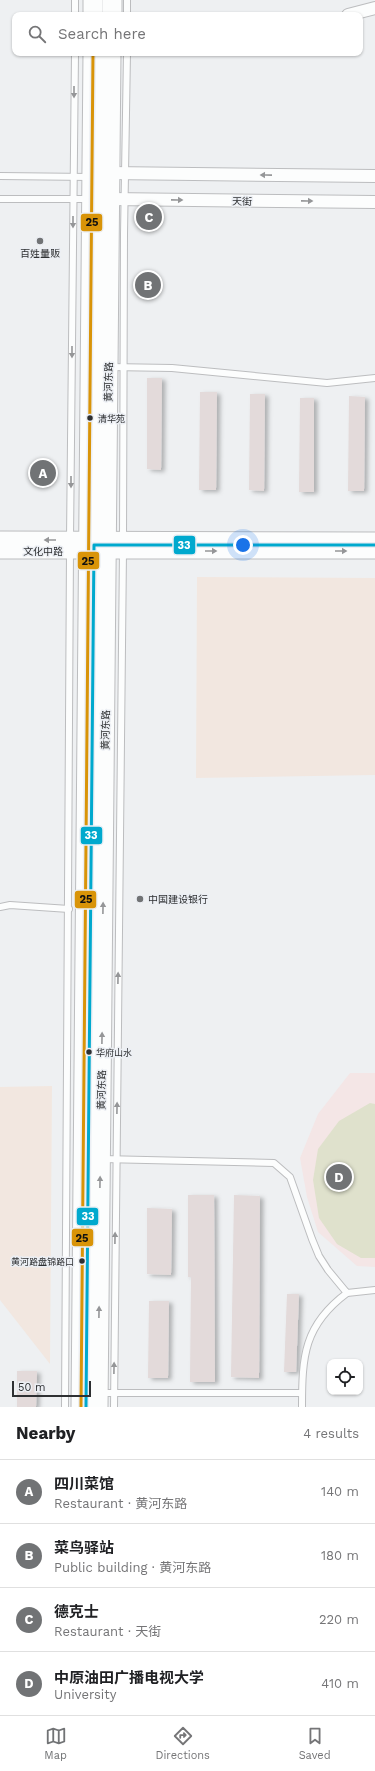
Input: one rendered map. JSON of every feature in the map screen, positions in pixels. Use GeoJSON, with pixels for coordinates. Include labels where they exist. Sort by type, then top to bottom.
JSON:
{"type":"FeatureCollection","features":[{"type":"Feature","properties":{"kind":"main road"},"geometry":{"type":"LineString","coordinates":[[93,0],[93,12]]}},
{"type":"Feature","properties":{"kind":"main road"},"geometry":{"type":"LineString","coordinates":[[112,0],[112,12]]}},
{"type":"Feature","properties":{"kind":"main road","name":"黄河东路"},"geometry":{"type":"LineString","coordinates":[[93,56],[102,176]]}},
{"type":"Feature","properties":{"kind":"main road","name":"黄河东路"},"geometry":{"type":"LineString","coordinates":[[81,1407],[97,545],[100,199],[112,56]]}},
{"type":"Feature","properties":{"kind":"main road","name":"黄河东路"},"geometry":{"type":"LineString","coordinates":[[100,199],[116,368],[97,545],[108,1159],[103,1398]]}},
{"type":"Feature","properties":{"kind":"street"},"geometry":{"type":"LineString","coordinates":[[360,12],[375,8]]}},
{"type":"Feature","properties":{"kind":"street"},"geometry":{"type":"LineString","coordinates":[[102,176],[375,176]]}},
{"type":"Feature","properties":{"kind":"street","name":"天街"},"geometry":{"type":"LineString","coordinates":[[100,199],[375,202]]}},
{"type":"Feature","properties":{"kind":"street","name":"文化中路"},"geometry":{"type":"LineString","coordinates":[[0,540],[97,545],[375,551]]}},
{"type":"Feature","properties":{"kind":"street","name":"文化中路"},"geometry":{"type":"LineString","coordinates":[[0,551],[97,545],[375,540]]}},
{"type":"Feature","properties":{"kind":"lane"},"geometry":{"type":"LineString","coordinates":[[75,0],[75,12]]}},
{"type":"Feature","properties":{"kind":"lane"},"geometry":{"type":"LineString","coordinates":[[127,0],[127,12]]}},
{"type":"Feature","properties":{"kind":"lane"},"geometry":{"type":"LineString","coordinates":[[76,56],[102,176]]}},
{"type":"Feature","properties":{"kind":"lane"},"geometry":{"type":"LineString","coordinates":[[0,199],[100,199],[102,176],[126,56]]}},
{"type":"Feature","properties":{"kind":"lane"},"geometry":{"type":"LineString","coordinates":[[0,176],[102,176]]}},
{"type":"Feature","properties":{"kind":"lane"},"geometry":{"type":"LineString","coordinates":[[116,368],[172,368],[327,383],[375,378]]}},
{"type":"Feature","properties":{"kind":"lane"},"geometry":{"type":"LineString","coordinates":[[65,1407],[69,909],[97,545]]}},
{"type":"Feature","properties":{"kind":"lane"},"geometry":{"type":"LineString","coordinates":[[0,907],[10,905],[69,909]]}},
{"type":"Feature","properties":{"kind":"lane"},"geometry":{"type":"LineString","coordinates":[[108,1159],[274,1163],[290,1177],[319,1256],[328,1270],[348,1293]]}},
{"type":"Feature","properties":{"kind":"lane"},"geometry":{"type":"LineString","coordinates":[[302,1407],[304,1358],[309,1340],[318,1322],[334,1303],[348,1293],[375,1290]]}},
{"type":"Feature","properties":{"kind":"lane"},"geometry":{"type":"LineString","coordinates":[[103,1398],[302,1393]]}},
{"type":"Feature","properties":{"kind":"lane"},"geometry":{"type":"LineString","coordinates":[[103,1398],[114,1407]]}},
{"type":"Feature","properties":{"kind":"shaded area"},"geometry":{"type":"Polygon","coordinates":[[[197,577],[375,578],[375,775],[196,778],[197,577]]]}},
{"type":"Feature","properties":{"kind":"shaded area"},"geometry":{"type":"Polygon","coordinates":[[[350,1073],[375,1073],[375,1267],[357,1266],[318,1232],[307,1197],[300,1158],[318,1114],[350,1073]]]}},
{"type":"Feature","properties":{"kind":"shaded area"},"geometry":{"type":"Polygon","coordinates":[[[52,1086],[50,1364],[0,1300],[0,1087],[52,1086]]]}},
{"type":"Feature","properties":{"kind":"green space"},"geometry":{"type":"Polygon","coordinates":[[[370,1103],[375,1104],[375,1258],[361,1258],[337,1244],[319,1218],[313,1180],[318,1149],[339,1121],[370,1103]]]}},
{"type":"Feature","properties":{"kind":"building"},"geometry":{"type":"Polygon","coordinates":[[[147,378],[162,378],[161,470],[147,469],[147,378]]]}},
{"type":"Feature","properties":{"kind":"building"},"geometry":{"type":"Polygon","coordinates":[[[200,392],[217,392],[216,490],[199,490],[200,392]]]}},
{"type":"Feature","properties":{"kind":"building"},"geometry":{"type":"Polygon","coordinates":[[[250,394],[265,394],[264,491],[249,490],[250,394]]]}},
{"type":"Feature","properties":{"kind":"building"},"geometry":{"type":"Polygon","coordinates":[[[349,396],[365,397],[364,491],[348,491],[349,396]]]}},
{"type":"Feature","properties":{"kind":"building"},"geometry":{"type":"Polygon","coordinates":[[[300,398],[314,398],[314,492],[299,492],[300,398]]]}},
{"type":"Feature","properties":{"kind":"building"},"geometry":{"type":"Polygon","coordinates":[[[188,1195],[214,1195],[215,1382],[190,1382],[191,1277],[188,1277],[188,1195]]]}},
{"type":"Feature","properties":{"kind":"building"},"geometry":{"type":"Polygon","coordinates":[[[234,1195],[260,1196],[259,1378],[231,1377],[234,1195]]]}},
{"type":"Feature","properties":{"kind":"building"},"geometry":{"type":"Polygon","coordinates":[[[147,1208],[172,1209],[171,1275],[147,1274],[147,1208]]]}},
{"type":"Feature","properties":{"kind":"building"},"geometry":{"type":"Polygon","coordinates":[[[287,1294],[299,1294],[296,1372],[284,1372],[287,1294]]]}},
{"type":"Feature","properties":{"kind":"building"},"geometry":{"type":"Polygon","coordinates":[[[149,1301],[169,1301],[168,1378],[148,1378],[149,1301]]]}},
{"type":"Feature","properties":{"kind":"building"},"geometry":{"type":"Polygon","coordinates":[[[17,1371],[37,1371],[36,1407],[17,1407],[17,1371]]]}},
{"type":"Feature","properties":{"kind":"transit line","name":"25"},"geometry":{"type":"LineString","coordinates":[[81,1407],[93,56]]}},
{"type":"Feature","properties":{"kind":"transit line","name":"33"},"geometry":{"type":"LineString","coordinates":[[86,1407],[94,545],[375,545]]}},
{"type":"Feature","properties":{"kind":"place","name":"德克士"},"geometry":{"type":"Point","coordinates":[149,217]}},
{"type":"Feature","properties":{"kind":"place","name":"百姓量贩"},"geometry":{"type":"Point","coordinates":[40,241]}},
{"type":"Feature","properties":{"kind":"place","name":"菜鸟驿站"},"geometry":{"type":"Point","coordinates":[148,285]}},
{"type":"Feature","properties":{"kind":"place","name":"清华苑"},"geometry":{"type":"Point","coordinates":[90,418]}},
{"type":"Feature","properties":{"kind":"place","name":"四川菜馆"},"geometry":{"type":"Point","coordinates":[43,473]}},
{"type":"Feature","properties":{"kind":"place","name":"中国建设银行"},"geometry":{"type":"Point","coordinates":[140,899]}},
{"type":"Feature","properties":{"kind":"place","name":"华府山水"},"geometry":{"type":"Point","coordinates":[89,1052]}},
{"type":"Feature","properties":{"kind":"place","name":"中原油田广播电视大学"},"geometry":{"type":"Point","coordinates":[339,1177]}},
{"type":"Feature","properties":{"kind":"place","name":"黄河路盘锦路口"},"geometry":{"type":"Point","coordinates":[82,1261]}}]}
